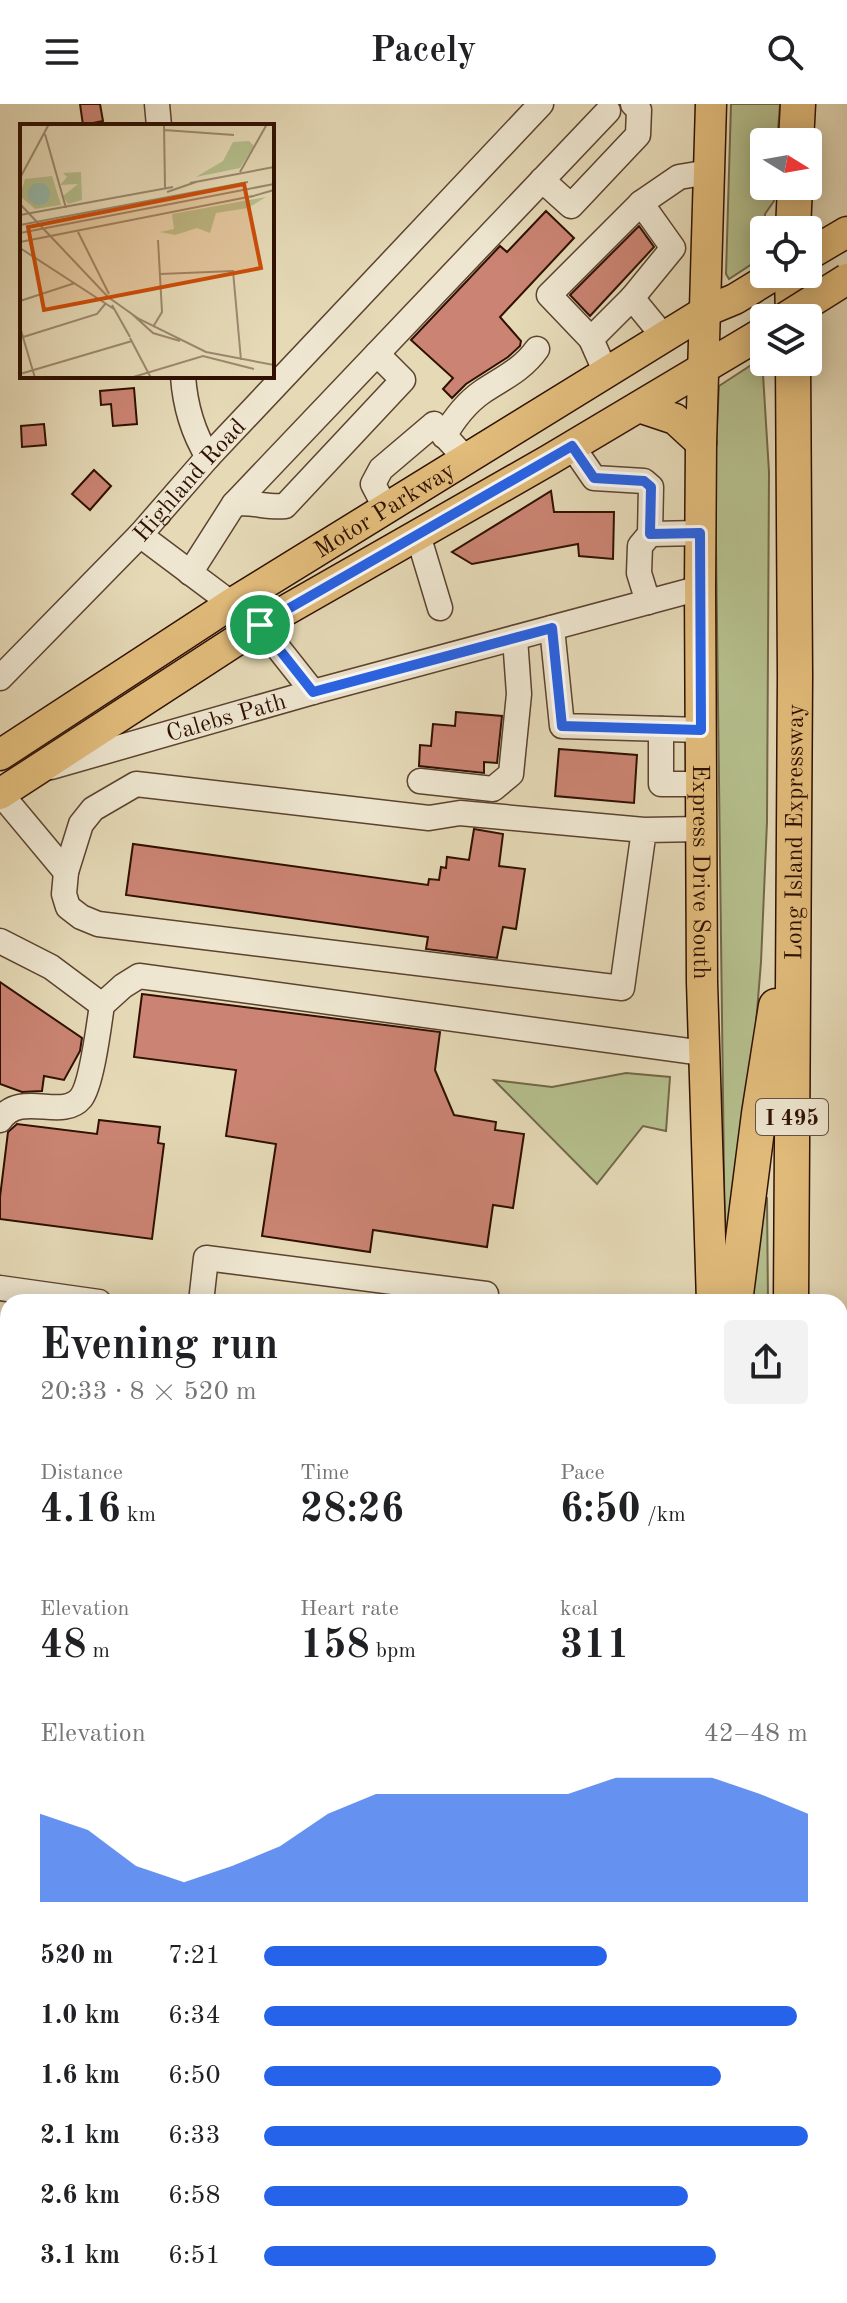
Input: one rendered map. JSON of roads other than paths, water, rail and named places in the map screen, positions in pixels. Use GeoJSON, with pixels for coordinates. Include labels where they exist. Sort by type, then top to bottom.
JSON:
{"type":"FeatureCollection","features":[{"type":"Feature","properties":{"kind":"highway"},"geometry":{"type":"LineString","coordinates":[[797,128],[798,104]]}},
{"type":"Feature","properties":{"kind":"highway","name":"Long Island Expressway"},"geometry":{"type":"LineString","coordinates":[[791,1294],[795,661],[793,376]]}},
{"type":"Feature","properties":{"kind":"highway"},"geometry":{"type":"LineString","coordinates":[[736,1294],[759,1114],[776,1009],[793,931]]}},
{"type":"Feature","properties":{"kind":"main road","name":"Express Drive South"},"geometry":{"type":"LineString","coordinates":[[711,104],[700,588],[703,1053],[712,1294]]}},
{"type":"Feature","properties":{"kind":"main road"},"geometry":{"type":"LineString","coordinates":[[822,247],[847,232]]}},
{"type":"Feature","properties":{"kind":"main road"},"geometry":{"type":"LineString","coordinates":[[807,304],[847,279]]}},
{"type":"Feature","properties":{"kind":"main road","name":"Motor Parkway"},"geometry":{"type":"LineString","coordinates":[[2,753],[231,604],[706,311],[753,288]]}},
{"type":"Feature","properties":{"kind":"main road","name":"Motor Parkway"},"geometry":{"type":"LineString","coordinates":[[0,794],[260,625],[750,341]]}},
{"type":"Feature","properties":{"kind":"main road"},"geometry":{"type":"LineString","coordinates":[[639,407],[675,419],[701,443]]}},
{"type":"Feature","properties":{"kind":"street"},"geometry":{"type":"LineString","coordinates":[[157,104],[159,124]]}},
{"type":"Feature","properties":{"kind":"street","name":"Highland Road"},"geometry":{"type":"LineString","coordinates":[[0,678],[140,535],[208,457],[541,104]]}},
{"type":"Feature","properties":{"kind":"street"},"geometry":{"type":"LineString","coordinates":[[542,180],[571,206],[638,135],[639,110],[633,104]]}},
{"type":"Feature","properties":{"kind":"street"},"geometry":{"type":"LineString","coordinates":[[190,573],[234,504],[608,111]]}},
{"type":"Feature","properties":{"kind":"street"},"geometry":{"type":"LineString","coordinates":[[606,373],[591,339],[549,295],[641,203],[679,177],[709,172]]}},
{"type":"Feature","properties":{"kind":"street"},"geometry":{"type":"LineString","coordinates":[[641,203],[673,248]]}},
{"type":"Feature","properties":{"kind":"street"},"geometry":{"type":"LineString","coordinates":[[591,339],[632,298],[673,248],[708,223]]}},
{"type":"Feature","properties":{"kind":"street"},"geometry":{"type":"LineString","coordinates":[[632,298],[664,337]]}},
{"type":"Feature","properties":{"kind":"street"},"geometry":{"type":"LineString","coordinates":[[444,436],[456,417],[480,394],[526,364],[537,349]]}},
{"type":"Feature","properties":{"kind":"street"},"geometry":{"type":"LineString","coordinates":[[234,504],[252,501],[265,508],[285,506],[403,380],[377,354]]}},
{"type":"Feature","properties":{"kind":"street"},"geometry":{"type":"LineString","coordinates":[[183,378],[193,432],[208,457]]}},
{"type":"Feature","properties":{"kind":"street"},"geometry":{"type":"LineString","coordinates":[[386,509],[373,484],[381,469],[434,424],[466,459]]}},
{"type":"Feature","properties":{"kind":"street"},"geometry":{"type":"LineString","coordinates":[[572,446],[594,478],[644,481],[651,487],[650,534],[640,546],[639,573],[648,602]]}},
{"type":"Feature","properties":{"kind":"street"},"geometry":{"type":"LineString","coordinates":[[650,534],[700,533]]}},
{"type":"Feature","properties":{"kind":"street"},"geometry":{"type":"LineString","coordinates":[[140,535],[260,625],[313,692]]}},
{"type":"Feature","properties":{"kind":"street"},"geometry":{"type":"LineString","coordinates":[[418,535],[440,608]]}},
{"type":"Feature","properties":{"kind":"street","name":"Calebs Path"},"geometry":{"type":"LineString","coordinates":[[30,773],[313,692],[700,588]]}},
{"type":"Feature","properties":{"kind":"street"},"geometry":{"type":"LineString","coordinates":[[552,628],[562,726],[701,730]]}},
{"type":"Feature","properties":{"kind":"street"},"geometry":{"type":"LineString","coordinates":[[420,781],[493,789],[511,774],[519,694],[515,638]]}},
{"type":"Feature","properties":{"kind":"street"},"geometry":{"type":"LineString","coordinates":[[661,729],[661,784],[701,784]]}},
{"type":"Feature","properties":{"kind":"street"},"geometry":{"type":"LineString","coordinates":[[644,830],[622,988],[98,924],[68,907],[64,894],[66,872],[81,824],[93,809],[136,784],[429,818],[460,813],[644,830],[702,829]]}},
{"type":"Feature","properties":{"kind":"street"},"geometry":{"type":"LineString","coordinates":[[0,794],[66,872]]}},
{"type":"Feature","properties":{"kind":"street"},"geometry":{"type":"LineString","coordinates":[[0,941],[51,967],[102,1005]]}},
{"type":"Feature","properties":{"kind":"street"},"geometry":{"type":"LineString","coordinates":[[0,1120],[6,1111],[19,1106],[70,1106],[82,1097],[102,1005],[139,976],[703,1053]]}},
{"type":"Feature","properties":{"kind":"street"},"geometry":{"type":"LineString","coordinates":[[202,1294],[206,1258],[486,1294]]}},
{"type":"Feature","properties":{"kind":"street"},"geometry":{"type":"LineString","coordinates":[[0,1288],[42,1294]]}}]}
